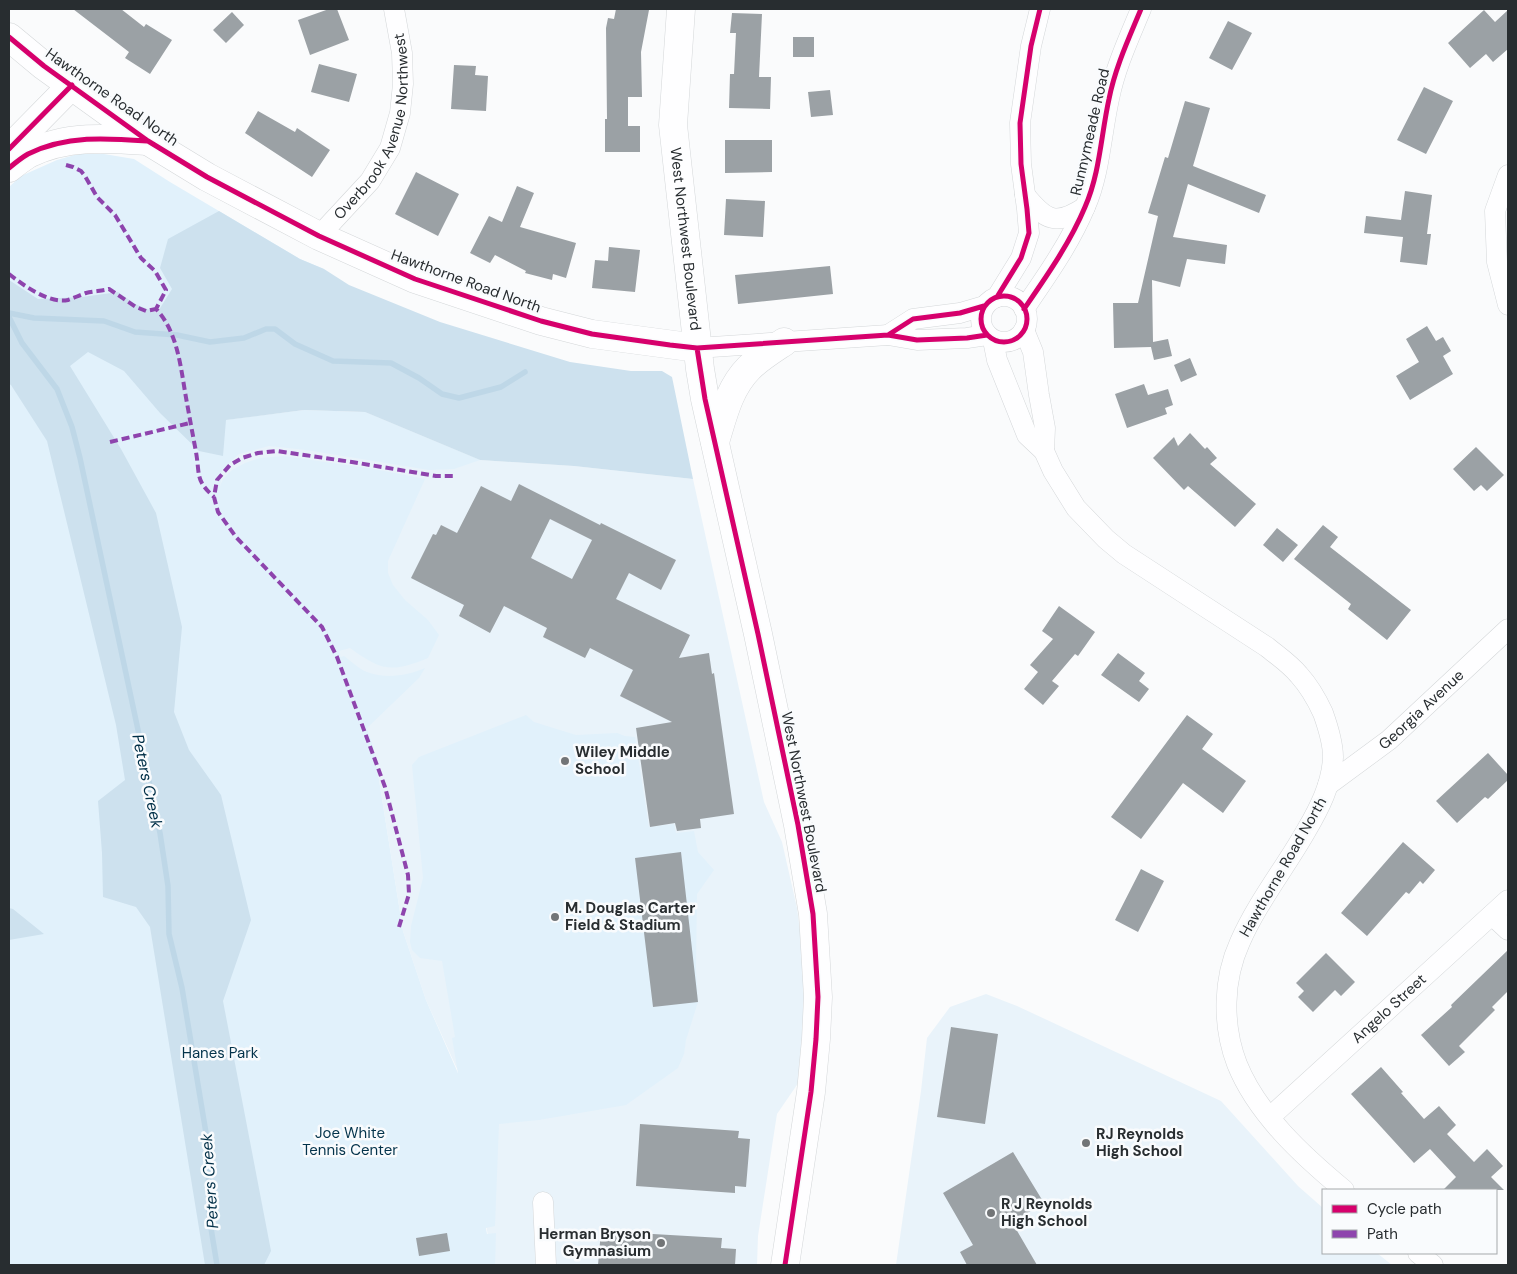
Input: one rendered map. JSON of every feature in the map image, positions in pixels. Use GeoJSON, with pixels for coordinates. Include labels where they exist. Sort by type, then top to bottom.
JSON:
{"type":"FeatureCollection","features":[{"type":"Feature","properties":{"kind":"main road","name":"West Northwest Boulevard"},"geometry":{"type":"LineString","coordinates":[[681,9],[673,125],[697,348],[705,399],[758,634],[798,825],[813,914],[818,997],[816,1039],[786,1265]]}},
{"type":"Feature","properties":{"kind":"main road","name":"Hawthorne Road North"},"geometry":{"type":"LineString","coordinates":[[9,37],[44,66],[148,141],[206,177],[319,236],[415,279],[541,321],[592,334],[697,348]]}},
{"type":"Feature","properties":{"kind":"main road"},"geometry":{"type":"LineString","coordinates":[[9,149],[72,85]]}},
{"type":"Feature","properties":{"kind":"main road"},"geometry":{"type":"LineString","coordinates":[[9,168],[28,155],[58,143],[91,139],[148,141]]}},
{"type":"Feature","properties":{"kind":"main road"},"geometry":{"type":"LineString","coordinates":[[715,444],[729,399],[737,381],[750,366],[784,342]]}},
{"type":"Feature","properties":{"kind":"street","name":"Overbrook Avenue Northwest"},"geometry":{"type":"LineString","coordinates":[[319,236],[370,181],[390,148],[400,114],[402,84],[402,53],[394,9]]}},
{"type":"Feature","properties":{"kind":"street"},"geometry":{"type":"LineString","coordinates":[[991,302],[1010,297],[1016,299],[1024,309],[1026,316],[1024,330],[1020,336],[1014,340],[1000,342],[990,337],[982,328],[980,321],[981,313],[991,302],[1021,258],[1028,233],[1021,164],[1020,122],[1031,46],[1040,9]]}},
{"type":"Feature","properties":{"kind":"street","name":"Runnymeade Road"},"geometry":{"type":"LineString","coordinates":[[1024,309],[1052,268],[1085,207],[1100,157],[1109,98],[1119,65],[1141,9]]}},
{"type":"Feature","properties":{"kind":"street"},"geometry":{"type":"LineString","coordinates":[[1508,175],[1495,211],[1497,262],[1508,304]]}},
{"type":"Feature","properties":{"kind":"street","name":"Runnymeade Road"},"geometry":{"type":"LineString","coordinates":[[1025,195],[1044,216],[1062,220],[1085,207]]}},
{"type":"Feature","properties":{"kind":"street","name":"Hawthorne Road North"},"geometry":{"type":"LineString","coordinates":[[888,335],[913,319],[960,313],[991,302]]}},
{"type":"Feature","properties":{"kind":"street","name":"Hawthorne Road North"},"geometry":{"type":"LineString","coordinates":[[1024,330],[1033,352],[1045,428],[1044,451]]}},
{"type":"Feature","properties":{"kind":"street","name":"Hawthorne Road North"},"geometry":{"type":"LineString","coordinates":[[697,348],[888,335],[917,340],[990,337],[997,360],[1027,435],[1044,451],[1065,492],[1081,513],[1106,539],[1124,554],[1267,647],[1299,675],[1318,701],[1327,724],[1333,756],[1328,785],[1315,817],[1246,929],[1228,981],[1227,1021],[1233,1051],[1238,1064],[1250,1088],[1270,1117],[1294,1144],[1343,1189]]}},
{"type":"Feature","properties":{"kind":"street","name":"Georgia Avenue"},"geometry":{"type":"LineString","coordinates":[[1328,785],[1389,740],[1508,629]]}},
{"type":"Feature","properties":{"kind":"street","name":"Angelo Street"},"geometry":{"type":"LineString","coordinates":[[1270,1117],[1508,900]]}},
{"type":"Feature","properties":{"kind":"street"},"geometry":{"type":"LineString","coordinates":[[1492,915],[1508,930]]}},
{"type":"Feature","properties":{"kind":"street"},"geometry":{"type":"LineString","coordinates":[[543,1202],[546,1265]]}},
{"type":"Feature","properties":{"kind":"street"},"geometry":{"type":"LineString","coordinates":[[1419,1254],[1433,1265]]}},
{"type":"Feature","properties":{"kind":"shaded area","name":"Wiley Middle School"},"geometry":{"type":"Polygon","coordinates":[[[365,412],[480,460],[574,466],[693,479],[764,802],[782,842],[797,908],[804,962],[805,1028],[801,1079],[777,1114],[758,1236],[757,1265],[492,1265],[467,1091],[426,1000],[403,931],[374,748],[328,626],[292,590],[230,522],[218,500],[225,420],[365,412]]]}},
{"type":"Feature","properties":{"kind":"shaded area","name":"RJ Reynolds High School"},"geometry":{"type":"Polygon","coordinates":[[[986,994],[1017,1006],[1221,1101],[1298,1186],[1322,1207],[1322,1254],[1378,1254],[1392,1265],[896,1265],[927,1038],[950,1007],[986,994]]]}},
{"type":"Feature","properties":{"kind":"green space","name":"Hanes Park"},"geometry":{"type":"Polygon","coordinates":[[[78,154],[104,154],[134,159],[300,259],[324,269],[225,420],[304,410],[365,412],[480,460],[454,469],[429,470],[306,450],[269,446],[239,454],[222,470],[220,486],[223,479],[232,470],[245,463],[260,458],[284,456],[374,469],[425,479],[388,561],[388,573],[393,585],[405,600],[428,620],[439,635],[428,658],[405,666],[387,667],[370,661],[350,648],[339,651],[341,657],[344,656],[361,669],[374,674],[396,676],[425,668],[419,678],[367,728],[374,748],[403,931],[426,1000],[458,1073],[452,1038],[455,1037],[442,961],[420,958],[412,950],[410,942],[411,926],[423,878],[412,765],[419,757],[526,715],[534,722],[576,735],[617,733],[635,737],[649,827],[674,824],[676,833],[694,831],[698,852],[714,870],[697,894],[696,969],[698,1002],[686,1040],[684,1054],[678,1068],[626,1105],[539,1120],[499,1124],[495,1226],[486,1228],[487,1234],[496,1233],[495,1265],[9,1265],[9,187],[21,176],[57,160],[78,154]]]}},
{"type":"Feature","properties":{"kind":"green space"},"geometry":{"type":"Polygon","coordinates":[[[219,211],[300,259],[324,269],[349,285],[440,322],[570,362],[631,371],[662,371],[672,377],[693,479],[574,466],[480,460],[365,412],[304,410],[226,420],[223,456],[199,451],[160,413],[124,371],[88,352],[70,366],[121,449],[156,513],[182,627],[174,712],[189,750],[221,795],[251,920],[223,1001],[271,1251],[264,1265],[205,1265],[150,927],[136,907],[103,897],[98,801],[125,780],[116,725],[47,441],[9,384],[9,280],[38,299],[82,297],[118,292],[135,304],[157,313],[172,289],[160,268],[168,239],[219,211]]]}},
{"type":"Feature","properties":{"kind":"green space"},"geometry":{"type":"Polygon","coordinates":[[[9,908],[13,909],[44,934],[9,940],[9,908]]]}},
{"type":"Feature","properties":{"kind":"building"},"geometry":{"type":"Polygon","coordinates":[[[73,9],[121,9],[144,27],[146,24],[172,40],[150,74],[125,58],[129,52],[73,9]]]}},
{"type":"Feature","properties":{"kind":"building"},"geometry":{"type":"Polygon","coordinates":[[[329,9],[337,9],[349,40],[310,55],[298,20],[329,9]]]}},
{"type":"Feature","properties":{"kind":"building"},"geometry":{"type":"Polygon","coordinates":[[[616,9],[649,10],[641,52],[642,97],[628,97],[628,126],[640,126],[640,152],[605,152],[605,119],[607,119],[606,28],[608,18],[614,19],[616,9]]]}},
{"type":"Feature","properties":{"kind":"building"},"geometry":{"type":"Polygon","coordinates":[[[1484,10],[1495,22],[1508,10],[1508,49],[1493,62],[1486,54],[1470,68],[1448,43],[1484,10]]]}},
{"type":"Feature","properties":{"kind":"building"},"geometry":{"type":"Polygon","coordinates":[[[232,12],[244,25],[226,43],[213,30],[232,12]]]}},
{"type":"Feature","properties":{"kind":"building"},"geometry":{"type":"Polygon","coordinates":[[[732,13],[762,14],[759,77],[771,77],[770,109],[729,108],[730,74],[734,74],[736,33],[730,33],[732,13]]]}},
{"type":"Feature","properties":{"kind":"building"},"geometry":{"type":"Polygon","coordinates":[[[1228,21],[1252,33],[1232,70],[1209,58],[1228,21]]]}},
{"type":"Feature","properties":{"kind":"building"},"geometry":{"type":"Polygon","coordinates":[[[793,37],[814,37],[814,57],[793,57],[793,37]]]}},
{"type":"Feature","properties":{"kind":"building"},"geometry":{"type":"Polygon","coordinates":[[[319,64],[357,74],[349,102],[311,92],[319,64]]]}},
{"type":"Feature","properties":{"kind":"building"},"geometry":{"type":"Polygon","coordinates":[[[454,65],[476,66],[475,75],[488,76],[486,111],[451,109],[454,65]]]}},
{"type":"Feature","properties":{"kind":"building"},"geometry":{"type":"Polygon","coordinates":[[[1424,87],[1453,101],[1426,154],[1397,140],[1424,87]]]}},
{"type":"Feature","properties":{"kind":"building"},"geometry":{"type":"Polygon","coordinates":[[[830,90],[833,115],[811,117],[808,92],[830,90]]]}},
{"type":"Feature","properties":{"kind":"building"},"geometry":{"type":"Polygon","coordinates":[[[1185,101],[1210,108],[1193,166],[1266,195],[1259,213],[1188,184],[1173,237],[1227,245],[1225,264],[1187,259],[1180,287],[1152,280],[1153,342],[1168,339],[1172,356],[1154,360],[1151,347],[1114,348],[1113,303],[1138,303],[1158,216],[1148,213],[1165,157],[1168,158],[1185,101]]]}},
{"type":"Feature","properties":{"kind":"building"},"geometry":{"type":"Polygon","coordinates":[[[258,111],[295,132],[297,128],[330,150],[312,177],[245,133],[258,111]]]}},
{"type":"Feature","properties":{"kind":"building"},"geometry":{"type":"Polygon","coordinates":[[[725,140],[772,140],[772,172],[725,173],[725,140]]]}},
{"type":"Feature","properties":{"kind":"building"},"geometry":{"type":"Polygon","coordinates":[[[416,172],[459,194],[438,236],[395,214],[416,172]]]}},
{"type":"Feature","properties":{"kind":"building"},"geometry":{"type":"Polygon","coordinates":[[[517,186],[534,193],[520,227],[576,243],[566,278],[553,274],[552,280],[525,273],[526,271],[495,255],[490,263],[470,253],[489,216],[502,222],[517,186]]]}},
{"type":"Feature","properties":{"kind":"building"},"geometry":{"type":"Polygon","coordinates":[[[1405,191],[1432,195],[1427,234],[1431,234],[1427,265],[1400,262],[1403,237],[1364,233],[1366,216],[1401,220],[1405,191]]]}},
{"type":"Feature","properties":{"kind":"building"},"geometry":{"type":"Polygon","coordinates":[[[726,199],[765,201],[763,237],[724,235],[726,199]]]}},
{"type":"Feature","properties":{"kind":"building"},"geometry":{"type":"Polygon","coordinates":[[[609,247],[640,250],[635,292],[592,288],[595,260],[608,261],[609,247]]]}},
{"type":"Feature","properties":{"kind":"building"},"geometry":{"type":"Polygon","coordinates":[[[830,266],[833,294],[738,304],[735,275],[830,266]]]}},
{"type":"Feature","properties":{"kind":"building"},"geometry":{"type":"Polygon","coordinates":[[[1427,326],[1436,341],[1443,337],[1451,351],[1443,356],[1453,374],[1410,400],[1396,376],[1419,362],[1406,339],[1427,326]]]}},
{"type":"Feature","properties":{"kind":"building"},"geometry":{"type":"Polygon","coordinates":[[[1190,358],[1197,375],[1181,382],[1174,365],[1190,358]]]}},
{"type":"Feature","properties":{"kind":"building"},"geometry":{"type":"Polygon","coordinates":[[[1144,384],[1148,395],[1168,389],[1173,405],[1165,408],[1167,414],[1127,428],[1115,394],[1144,384]]]}},
{"type":"Feature","properties":{"kind":"building"},"geometry":{"type":"Polygon","coordinates":[[[1190,433],[1205,449],[1207,447],[1217,458],[1210,464],[1256,504],[1235,527],[1188,486],[1184,490],[1153,458],[1174,437],[1178,446],[1190,433]]]}},
{"type":"Feature","properties":{"kind":"building"},"geometry":{"type":"Polygon","coordinates":[[[1476,447],[1504,475],[1487,491],[1481,485],[1474,491],[1453,469],[1476,447]]]}},
{"type":"Feature","properties":{"kind":"building","name":"Wiley Middle School"},"geometry":{"type":"Polygon","coordinates":[[[519,484],[600,525],[601,523],[676,560],[661,590],[629,573],[616,599],[690,635],[679,658],[709,653],[712,674],[714,673],[734,814],[700,819],[701,828],[677,831],[675,823],[650,827],[636,728],[672,722],[620,696],[633,670],[590,648],[585,658],[543,637],[547,628],[504,606],[490,633],[459,616],[464,605],[411,578],[433,534],[436,535],[441,525],[457,533],[481,486],[511,501],[519,484]],[[550,519],[531,558],[572,579],[592,540],[550,519]]]}},
{"type":"Feature","properties":{"kind":"building"},"geometry":{"type":"Polygon","coordinates":[[[1323,525],[1338,537],[1330,547],[1411,610],[1387,640],[1348,609],[1351,604],[1294,559],[1323,525]]]}},
{"type":"Feature","properties":{"kind":"building"},"geometry":{"type":"Polygon","coordinates":[[[1277,528],[1298,545],[1283,562],[1263,545],[1277,528]]]}},
{"type":"Feature","properties":{"kind":"building"},"geometry":{"type":"Polygon","coordinates":[[[1059,606],[1095,632],[1078,656],[1075,654],[1052,681],[1059,686],[1043,705],[1024,689],[1038,672],[1030,665],[1053,639],[1042,631],[1059,606]]]}},
{"type":"Feature","properties":{"kind":"building"},"geometry":{"type":"Polygon","coordinates":[[[1118,653],[1145,673],[1139,681],[1149,689],[1139,702],[1101,675],[1118,653]]]}},
{"type":"Feature","properties":{"kind":"building"},"geometry":{"type":"Polygon","coordinates":[[[1187,715],[1213,734],[1202,749],[1246,781],[1223,813],[1183,783],[1141,839],[1111,817],[1187,715]]]}},
{"type":"Feature","properties":{"kind":"building"},"geometry":{"type":"Polygon","coordinates":[[[1488,753],[1508,775],[1508,780],[1488,799],[1485,797],[1457,823],[1436,801],[1488,753]]]}},
{"type":"Feature","properties":{"kind":"building"},"geometry":{"type":"Polygon","coordinates":[[[1403,842],[1435,870],[1423,884],[1420,881],[1409,894],[1406,892],[1367,936],[1341,913],[1403,842]]]}},
{"type":"Feature","properties":{"kind":"building"},"geometry":{"type":"Polygon","coordinates":[[[681,852],[698,1002],[653,1007],[635,858],[681,852]]]}},
{"type":"Feature","properties":{"kind":"building"},"geometry":{"type":"Polygon","coordinates":[[[1141,869],[1164,881],[1138,932],[1115,920],[1141,869]]]}},
{"type":"Feature","properties":{"kind":"building"},"geometry":{"type":"Polygon","coordinates":[[[1508,950],[1508,991],[1492,1007],[1495,1010],[1459,1046],[1465,1052],[1449,1066],[1421,1035],[1452,1007],[1451,1005],[1508,950]]]}},
{"type":"Feature","properties":{"kind":"building"},"geometry":{"type":"Polygon","coordinates":[[[1326,953],[1355,982],[1341,996],[1335,990],[1313,1012],[1298,997],[1304,991],[1296,983],[1326,953]]]}},
{"type":"Feature","properties":{"kind":"building"},"geometry":{"type":"Polygon","coordinates":[[[951,1027],[998,1034],[985,1124],[937,1117],[951,1027]]]}},
{"type":"Feature","properties":{"kind":"building"},"geometry":{"type":"Polygon","coordinates":[[[1381,1067],[1424,1119],[1439,1106],[1456,1125],[1447,1134],[1474,1162],[1487,1149],[1503,1166],[1491,1177],[1504,1190],[1444,1189],[1456,1177],[1430,1149],[1414,1163],[1351,1094],[1381,1067]]]}},
{"type":"Feature","properties":{"kind":"building"},"geometry":{"type":"Polygon","coordinates":[[[640,1124],[739,1131],[738,1138],[750,1139],[746,1187],[735,1186],[735,1193],[636,1186],[640,1124]]]}},
{"type":"Feature","properties":{"kind":"building","name":"R J Reynolds High School"},"geometry":{"type":"Polygon","coordinates":[[[1013,1152],[1044,1203],[1012,1222],[1037,1265],[967,1265],[960,1252],[973,1245],[943,1193],[1013,1152]]]}},
{"type":"Feature","properties":{"kind":"building","name":"Herman Bryson Gymnasium"},"geometry":{"type":"Polygon","coordinates":[[[601,1231],[722,1238],[721,1248],[736,1249],[735,1265],[598,1265],[601,1231]]]}},
{"type":"Feature","properties":{"kind":"building"},"geometry":{"type":"Polygon","coordinates":[[[447,1233],[450,1251],[419,1256],[416,1238],[447,1233]]]}},
{"type":"Feature","properties":{"kind":"waterway"},"geometry":{"type":"LineString","coordinates":[[9,313],[34,318],[104,321],[135,332],[177,335],[210,342],[244,338],[266,329],[275,329],[295,344],[333,361],[391,363],[419,378],[442,394],[459,398],[501,387],[525,372]]}},
{"type":"Feature","properties":{"kind":"waterway","name":"Peters Creek"},"geometry":{"type":"LineString","coordinates":[[9,317],[22,343],[57,389],[72,427],[80,458],[160,833],[168,886],[169,934],[182,988],[208,1145],[209,1216],[217,1265]]}},
{"type":"Feature","properties":{"kind":"marked path"},"geometry":{"type":"LineString","coordinates":[[66,165],[81,171],[97,197],[115,215],[141,258],[155,271],[166,290],[156,309],[170,329],[178,353],[199,477],[214,497]]}},
{"type":"Feature","properties":{"kind":"marked path"},"geometry":{"type":"LineString","coordinates":[[9,274],[37,293],[53,299],[68,300],[86,293],[109,289],[136,307],[146,311],[156,309]]}},
{"type":"Feature","properties":{"kind":"marked path"},"geometry":{"type":"LineString","coordinates":[[110,442],[190,423]]}},
{"type":"Feature","properties":{"kind":"marked path"},"geometry":{"type":"LineString","coordinates":[[399,927],[409,894],[408,875],[385,787],[337,657],[322,627],[236,537],[218,512],[214,497],[217,480],[230,465],[242,458],[258,453],[277,451],[436,476],[455,476]]}},
{"type":"Feature","properties":{"kind":"cycle path"},"geometry":{"type":"LineString","coordinates":[[997,297],[1021,258],[1029,233],[1021,164],[1020,123],[1031,46],[1040,9]]}},
{"type":"Feature","properties":{"kind":"cycle path"},"geometry":{"type":"LineString","coordinates":[[1024,309],[1065,247],[1085,207],[1094,181],[1106,113],[1115,76],[1141,9]]}},
{"type":"Feature","properties":{"kind":"cycle path"},"geometry":{"type":"LineString","coordinates":[[9,37],[44,66],[148,141],[207,177],[319,236],[415,279],[541,321],[592,334],[697,348],[888,335],[917,340],[967,338],[987,335]]}},
{"type":"Feature","properties":{"kind":"cycle path"},"geometry":{"type":"LineString","coordinates":[[9,149],[72,85]]}},
{"type":"Feature","properties":{"kind":"cycle path"},"geometry":{"type":"LineString","coordinates":[[9,168],[28,154],[42,148],[72,141],[87,139],[147,141]]}},
{"type":"Feature","properties":{"kind":"cycle path"},"geometry":{"type":"LineString","coordinates":[[1000,296],[1008,296],[1017,300],[1023,306],[1027,319],[1023,332],[1017,338],[1008,342],[1000,342],[991,338],[985,332],[981,323],[981,315],[985,306],[991,300],[1000,296]]}},
{"type":"Feature","properties":{"kind":"cycle path"},"geometry":{"type":"LineString","coordinates":[[888,335],[913,319],[960,313],[984,306]]}},
{"type":"Feature","properties":{"kind":"cycle path"},"geometry":{"type":"LineString","coordinates":[[697,348],[705,399],[758,634],[798,825],[813,914],[818,997],[816,1039],[811,1092],[785,1265]]}},
{"type":"Feature","properties":{"kind":"place","name":"Wiley Middle School"},"geometry":{"type":"Point","coordinates":[565,761]}},
{"type":"Feature","properties":{"kind":"place","name":"M. Douglas Carter Field & Stadium"},"geometry":{"type":"Point","coordinates":[555,917]}},
{"type":"Feature","properties":{"kind":"place","name":"RJ Reynolds High School"},"geometry":{"type":"Point","coordinates":[1086,1143]}},
{"type":"Feature","properties":{"kind":"place","name":"R J Reynolds High School"},"geometry":{"type":"Point","coordinates":[991,1213]}},
{"type":"Feature","properties":{"kind":"place","name":"Herman Bryson Gymnasium"},"geometry":{"type":"Point","coordinates":[661,1243]}},
{"type":"Feature","properties":{"kind":"park label","name":"Joe White Tennis Center"},"geometry":{"type":"Point","coordinates":[350,1142]}}]}
